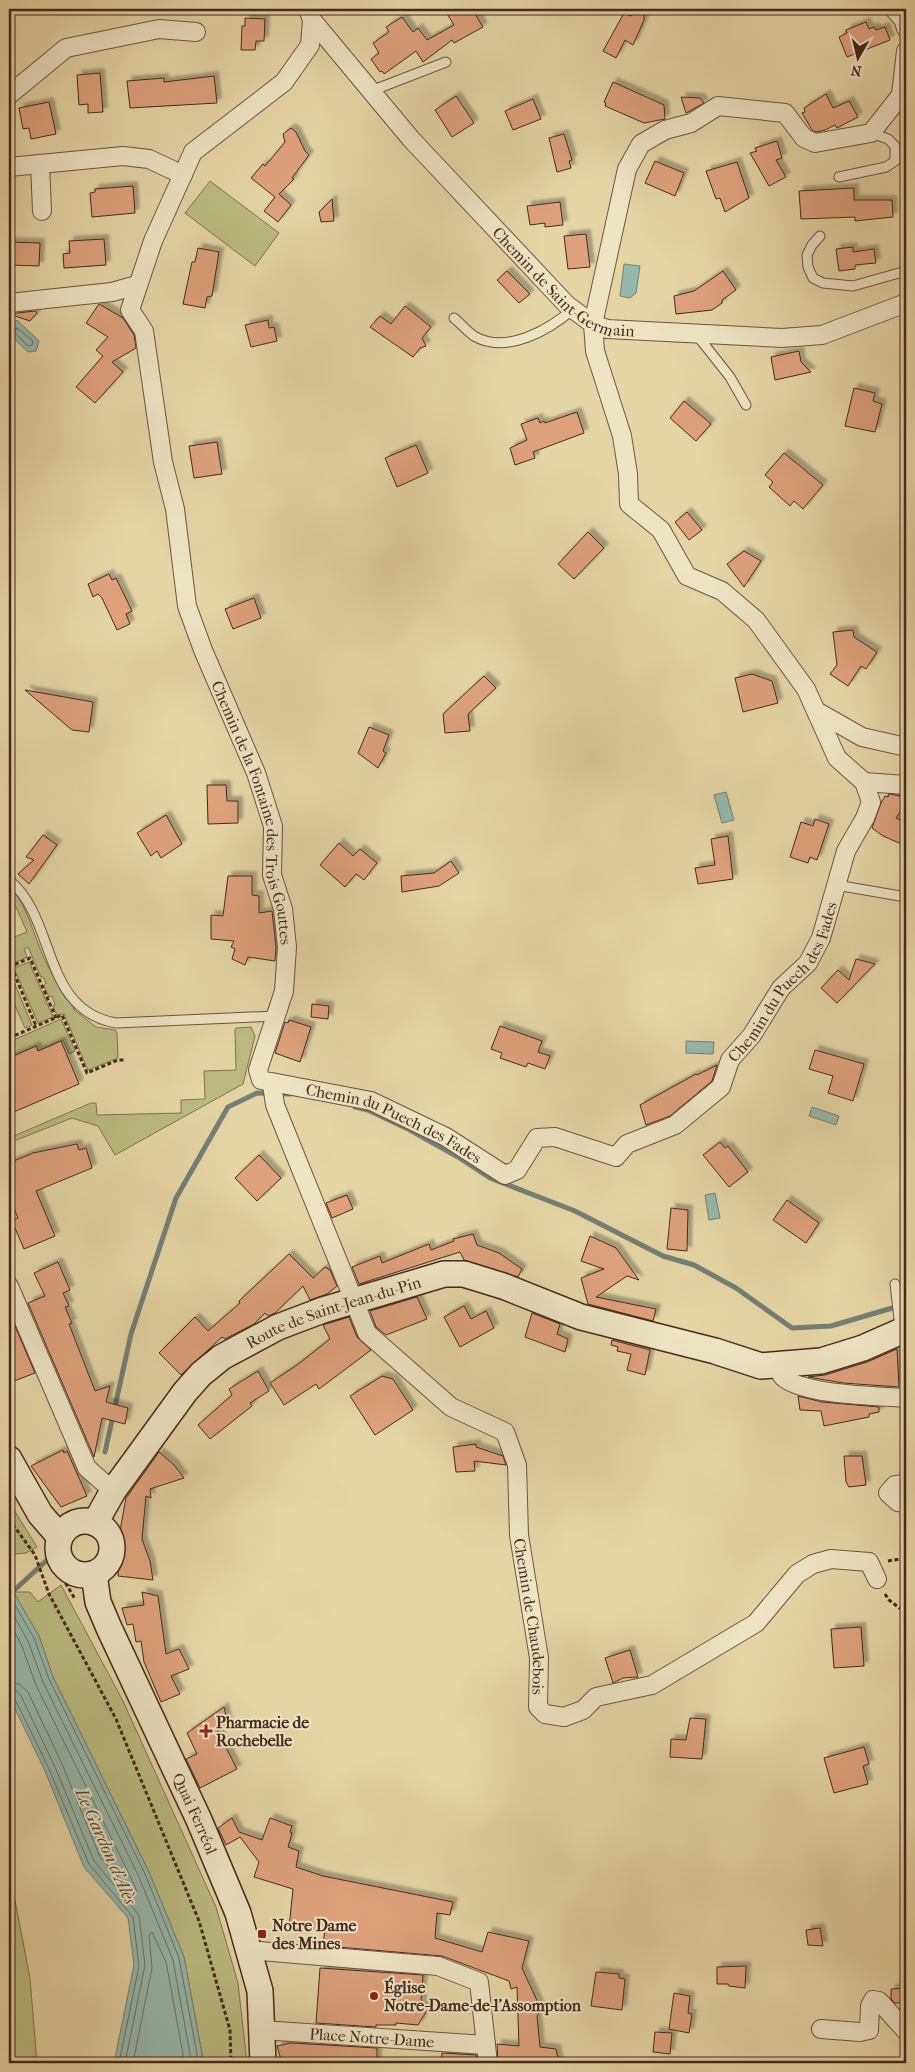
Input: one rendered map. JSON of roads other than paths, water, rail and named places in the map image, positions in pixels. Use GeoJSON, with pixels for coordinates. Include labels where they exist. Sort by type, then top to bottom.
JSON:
{"type":"FeatureCollection","features":[{"type":"Feature","properties":{"kind":"main road","name":"Route de Saint-Jean-du-Pin"},"geometry":{"type":"LineString","coordinates":[[103,1508],[186,1392],[201,1374],[222,1357],[278,1327],[435,1276],[464,1274],[503,1286],[581,1317],[648,1333],[761,1366],[778,1366],[822,1360],[863,1348],[902,1326]]}},
{"type":"Feature","properties":{"kind":"main road","name":"Route de Saint-Jean-du-Pin"},"geometry":{"type":"LineString","coordinates":[[648,1333],[683,1335],[750,1348],[782,1350],[823,1347],[902,1326]]}},
{"type":"Feature","properties":{"kind":"main road"},"geometry":{"type":"LineString","coordinates":[[9,1459],[40,1514],[60,1537]]}},
{"type":"Feature","properties":{"kind":"main road"},"geometry":{"type":"LineString","coordinates":[[103,1508],[112,1548],[107,1564],[77,1576],[60,1560],[58,1552],[60,1537],[71,1525],[87,1521],[103,1508]]}},
{"type":"Feature","properties":{"kind":"main road","name":"Quai Ferréol"},"geometry":{"type":"LineString","coordinates":[[77,1576],[98,1602],[200,1820],[238,1913],[260,1991],[263,2063]]}},
{"type":"Feature","properties":{"kind":"street"},"geometry":{"type":"LineString","coordinates":[[894,9],[903,19],[906,28]]}},
{"type":"Feature","properties":{"kind":"street"},"geometry":{"type":"LineString","coordinates":[[9,302],[112,292],[137,285],[153,241],[193,152],[284,82],[310,45],[310,14]]}},
{"type":"Feature","properties":{"kind":"street","name":"Chemin de Saint-Germain"},"geometry":{"type":"LineString","coordinates":[[310,14],[411,139],[573,309],[593,324],[607,329],[782,338],[822,335],[906,303]]}},
{"type":"Feature","properties":{"kind":"street"},"geometry":{"type":"LineString","coordinates":[[9,95],[66,48],[159,29],[196,32]]}},
{"type":"Feature","properties":{"kind":"street"},"geometry":{"type":"LineString","coordinates":[[906,51],[900,95],[871,132],[815,143],[804,138],[785,113],[718,106],[691,124],[664,130],[641,144],[627,169],[593,324],[595,351],[622,436],[628,474],[629,504],[661,530],[687,576],[722,591],[756,620],[806,689],[818,712],[837,758],[864,782],[906,785]]}},
{"type":"Feature","properties":{"kind":"street"},"geometry":{"type":"LineString","coordinates":[[9,167],[123,156],[149,159],[183,175]]}},
{"type":"Feature","properties":{"kind":"street"},"geometry":{"type":"LineString","coordinates":[[40,164],[42,211]]}},
{"type":"Feature","properties":{"kind":"street","name":"Chemin de la Fontaine des Trois Gouttes"},"geometry":{"type":"LineString","coordinates":[[137,285],[130,310],[144,331],[163,462],[175,508],[187,606],[203,650],[256,773],[272,826],[272,875],[283,909],[287,947],[284,991],[258,1070],[261,1080],[272,1084],[275,1105],[354,1302]]}},
{"type":"Feature","properties":{"kind":"street"},"geometry":{"type":"LineString","coordinates":[[818,712],[862,737],[906,747]]}},
{"type":"Feature","properties":{"kind":"street","name":"Chemin du Puech des Fades"},"geometry":{"type":"LineString","coordinates":[[272,1084],[308,1088],[371,1101],[446,1137],[505,1175],[517,1170],[537,1138],[555,1137],[616,1157],[627,1144],[676,1125],[721,1087],[730,1060],[752,1035],[781,988],[808,963],[821,938],[846,851],[865,818],[871,802],[864,782]]}},
{"type":"Feature","properties":{"kind":"street"},"geometry":{"type":"LineString","coordinates":[[9,1286],[103,1508]]}},
{"type":"Feature","properties":{"kind":"street","name":"Chemin de Chaudebois"},"geometry":{"type":"LineString","coordinates":[[354,1302],[367,1332],[451,1406],[505,1432],[517,1465],[520,1496],[519,1535],[539,1658],[538,1707],[545,1714],[564,1717],[583,1710],[596,1697],[652,1685],[756,1623],[797,1574],[813,1564],[831,1559],[869,1562],[877,1579]]}},
{"type":"Feature","properties":{"kind":"street"},"geometry":{"type":"LineString","coordinates":[[778,1366],[782,1376],[798,1386],[841,1393],[906,1398]]}},
{"type":"Feature","properties":{"kind":"street"},"geometry":{"type":"LineString","coordinates":[[906,1484],[895,1485],[888,1493],[898,1502],[906,1503]]}},
{"type":"Feature","properties":{"kind":"street"},"geometry":{"type":"LineString","coordinates":[[249,1950],[438,1966],[478,1982],[488,2063]]}},
{"type":"Feature","properties":{"kind":"street"},"geometry":{"type":"LineString","coordinates":[[821,2029],[860,2032],[869,2030],[870,2006],[873,2000],[879,2001],[906,2031]]}},
{"type":"Feature","properties":{"kind":"street","name":"Place Notre-Dame"},"geometry":{"type":"LineString","coordinates":[[262,2030],[486,2045]]}},
{"type":"Feature","properties":{"kind":"lane"},"geometry":{"type":"LineString","coordinates":[[371,91],[446,62]]}},
{"type":"Feature","properties":{"kind":"lane"},"geometry":{"type":"LineString","coordinates":[[839,177],[886,166],[895,161],[895,146],[888,139],[871,132]]}},
{"type":"Feature","properties":{"kind":"lane"},"geometry":{"type":"LineString","coordinates":[[820,236],[812,245],[807,255],[808,267],[813,278],[823,283],[853,286],[906,271]]}},
{"type":"Feature","properties":{"kind":"lane"},"geometry":{"type":"LineString","coordinates":[[454,318],[474,336],[498,342],[515,340],[542,331],[557,323],[573,309]]}},
{"type":"Feature","properties":{"kind":"lane"},"geometry":{"type":"LineString","coordinates":[[695,334],[730,377],[746,405]]}},
{"type":"Feature","properties":{"kind":"lane"},"geometry":{"type":"LineString","coordinates":[[9,880],[21,892],[34,912],[51,962],[65,986],[91,1015],[103,1020],[132,1023],[276,1016]]}},
{"type":"Feature","properties":{"kind":"lane"},"geometry":{"type":"LineString","coordinates":[[836,885],[906,897]]}},
{"type":"Feature","properties":{"kind":"lane"},"geometry":{"type":"LineString","coordinates":[[895,1284],[902,1326]]}},
{"type":"Feature","properties":{"kind":"water"},"geometry":{"type":"Polygon","coordinates":[[[624,264],[640,266],[636,293],[630,298],[620,296],[624,264]]]}},
{"type":"Feature","properties":{"kind":"water"},"geometry":{"type":"Polygon","coordinates":[[[17,320],[39,341],[36,351],[28,352],[9,334],[9,328],[17,320]]]}},
{"type":"Feature","properties":{"kind":"water"},"geometry":{"type":"Polygon","coordinates":[[[726,792],[734,820],[722,823],[714,795],[726,792]]]}},
{"type":"Feature","properties":{"kind":"water"},"geometry":{"type":"Polygon","coordinates":[[[686,1041],[714,1042],[713,1054],[686,1053],[686,1041]]]}},
{"type":"Feature","properties":{"kind":"water"},"geometry":{"type":"Polygon","coordinates":[[[812,1107],[839,1116],[836,1125],[809,1116],[812,1107]]]}},
{"type":"Feature","properties":{"kind":"water"},"geometry":{"type":"Polygon","coordinates":[[[715,1193],[720,1218],[709,1220],[705,1195],[715,1193]]]}},
{"type":"Feature","properties":{"kind":"water","name":"Le Gardon d'Alès"},"geometry":{"type":"Polygon","coordinates":[[[9,1584],[39,1636],[53,1677],[149,1872],[184,1957],[202,2054],[201,2063],[114,2063],[134,1965],[128,1918],[84,1867],[45,1771],[9,1696],[9,1584]]]}},
{"type":"Feature","properties":{"kind":"waterway"},"geometry":{"type":"LineString","coordinates":[[105,1452],[131,1334],[176,1198],[228,1107],[257,1093],[291,1094]]}},
{"type":"Feature","properties":{"kind":"waterway"},"geometry":{"type":"LineString","coordinates":[[355,1107],[368,1110],[408,1129],[458,1157],[490,1178],[575,1211],[663,1256],[694,1265],[736,1288],[792,1328],[831,1326],[906,1304]]}},
{"type":"Feature","properties":{"kind":"waterway"},"geometry":{"type":"LineString","coordinates":[[9,1595],[47,1560]]}},
{"type":"Feature","properties":{"kind":"place","name":"Pharmacie de Rochebelle"},"geometry":{"type":"Point","coordinates":[206,1731]}},
{"type":"Feature","properties":{"kind":"place","name":"Notre Dame des Mines"},"geometry":{"type":"Point","coordinates":[262,1934]}},
{"type":"Feature","properties":{"kind":"place","name":"Église Notre-Dame-de-l'Assomption"},"geometry":{"type":"Point","coordinates":[374,1996]}}]}
